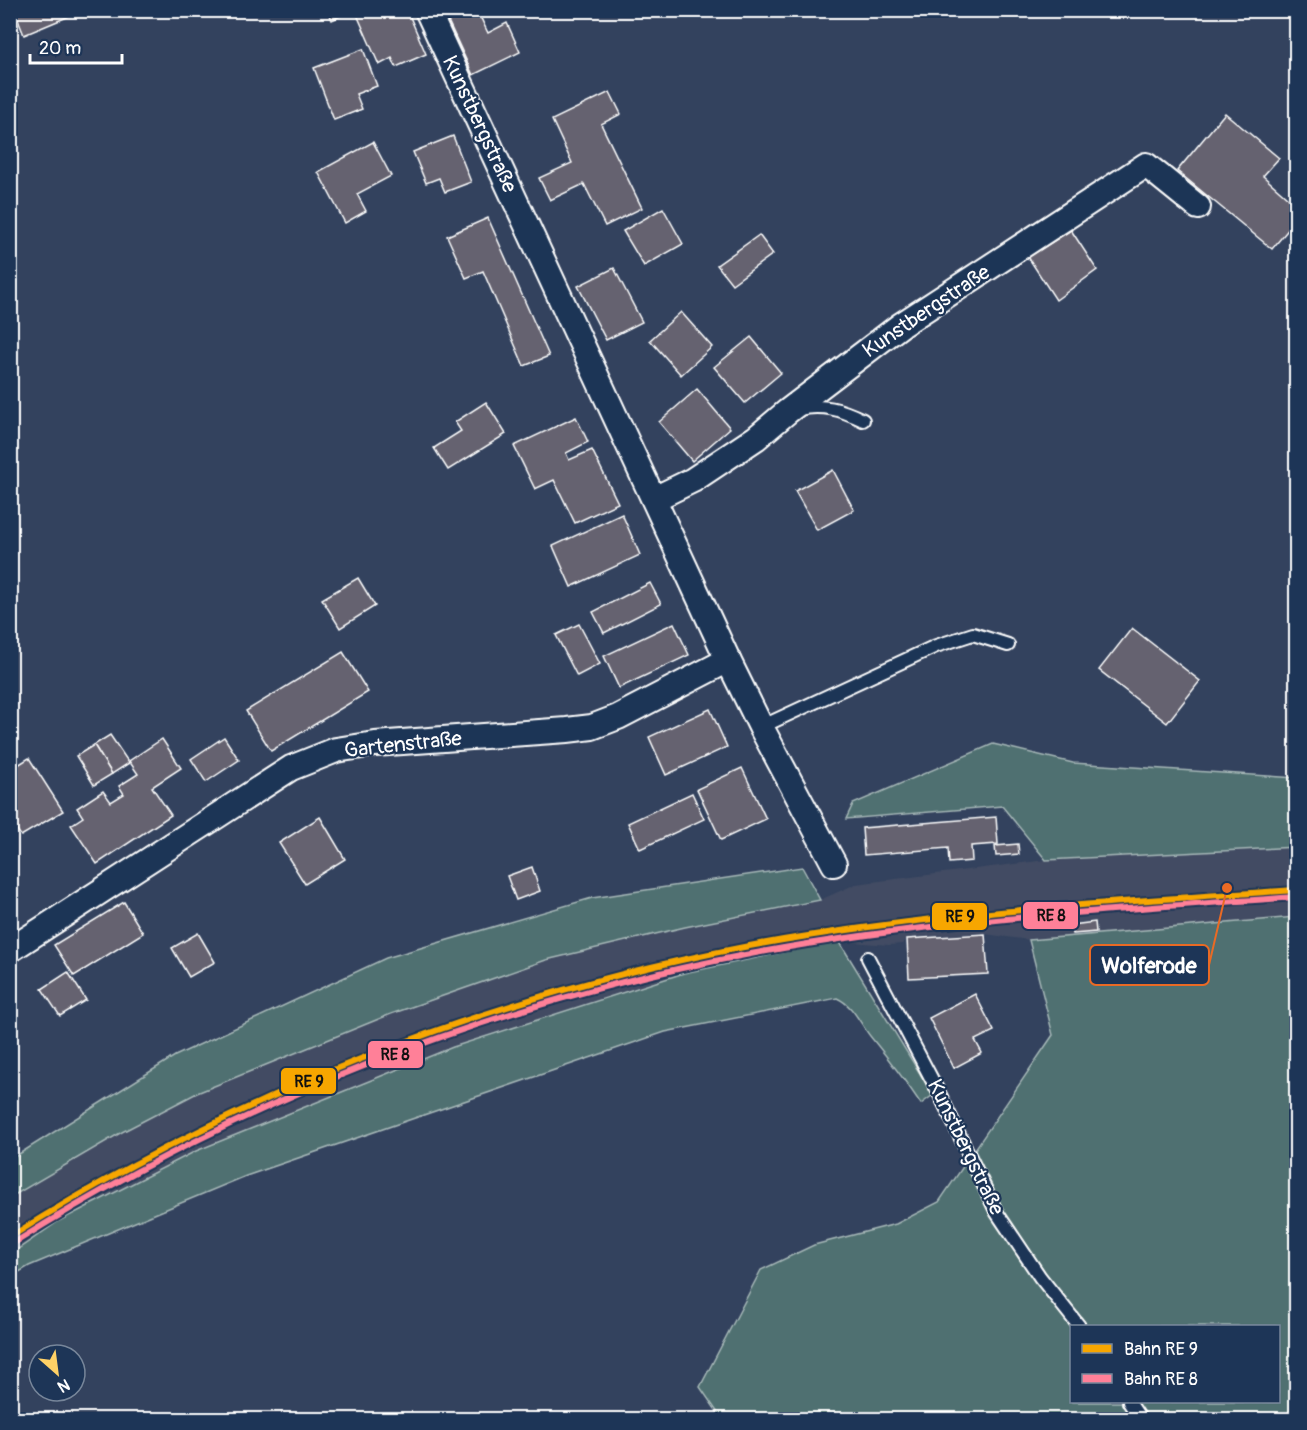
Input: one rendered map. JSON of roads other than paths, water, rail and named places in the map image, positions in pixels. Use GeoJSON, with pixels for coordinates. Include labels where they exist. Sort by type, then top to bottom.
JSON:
{"type":"FeatureCollection","features":[{"type":"Feature","properties":{"kind":"street","name":"Kunstbergstraße"},"geometry":{"type":"LineString","coordinates":[[427,10],[728,660],[761,728],[834,864]]}},
{"type":"Feature","properties":{"kind":"street","name":"Kunstbergstraße"},"geometry":{"type":"LineString","coordinates":[[654,500],[693,480],[756,438],[901,325],[1146,165],[1198,207]]}},
{"type":"Feature","properties":{"kind":"street","name":"Gartenstraße"},"geometry":{"type":"LineString","coordinates":[[10,950],[291,768],[336,750],[375,744],[592,727],[618,717],[728,660]]}},
{"type":"Feature","properties":{"kind":"lane"},"geometry":{"type":"LineString","coordinates":[[788,411],[814,405],[842,410],[863,420]]}},
{"type":"Feature","properties":{"kind":"lane"},"geometry":{"type":"LineString","coordinates":[[761,728],[936,646],[974,634],[1008,645]]}},
{"type":"Feature","properties":{"kind":"lane","name":"Kunstbergstraße"},"geometry":{"type":"LineString","coordinates":[[868,958],[940,1095],[997,1213],[1040,1277],[1078,1325]]}},
{"type":"Feature","properties":{"kind":"lane"},"geometry":{"type":"LineString","coordinates":[[1130,1403],[1141,1419]]}},
{"type":"Feature","properties":{"kind":"place","name":"Wolferode"},"geometry":{"type":"Point","coordinates":[1227,888]}}]}
